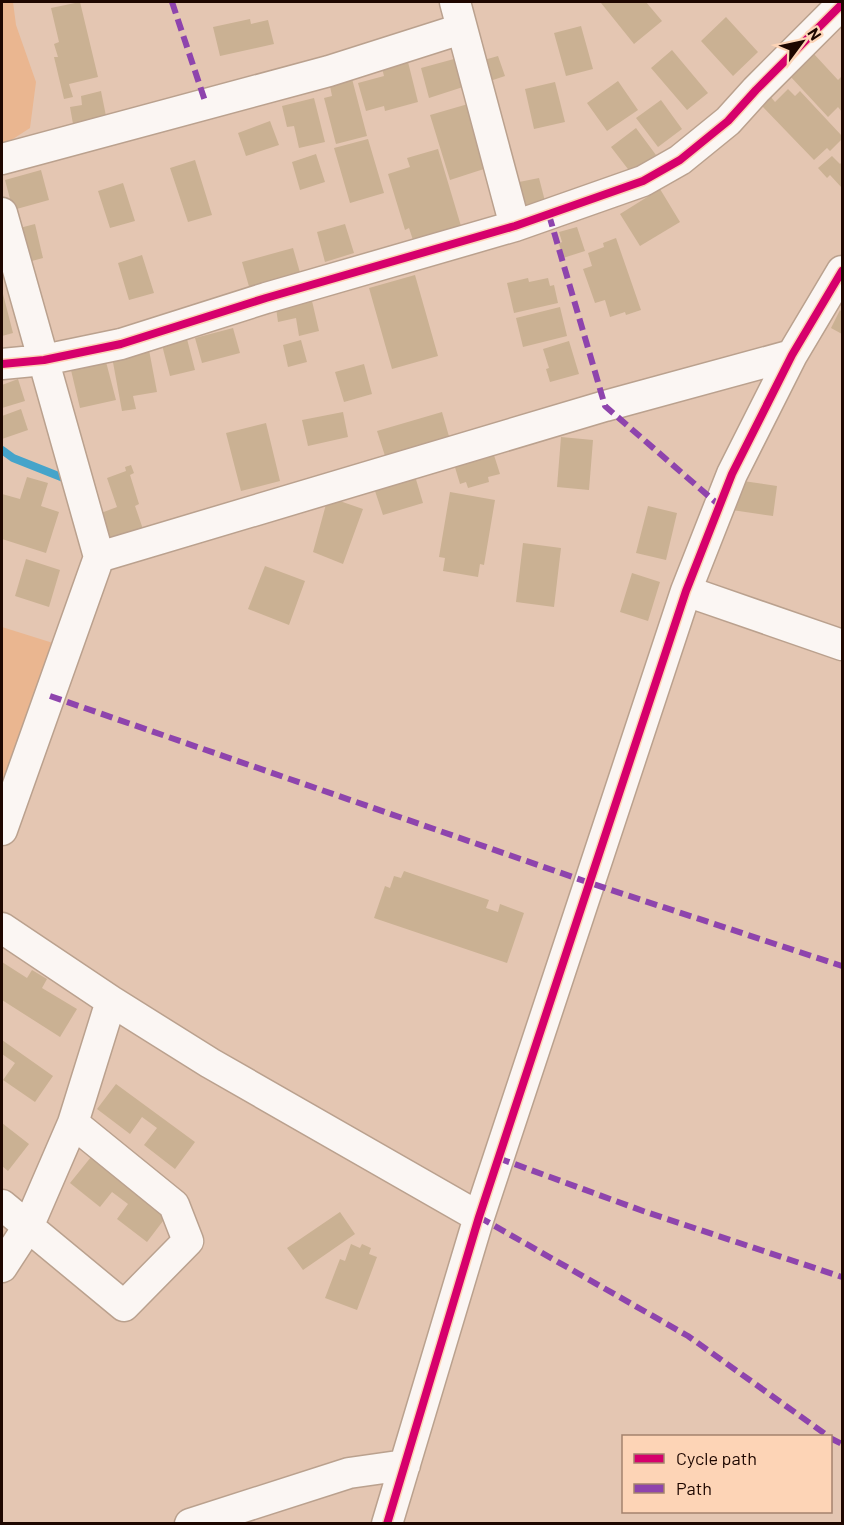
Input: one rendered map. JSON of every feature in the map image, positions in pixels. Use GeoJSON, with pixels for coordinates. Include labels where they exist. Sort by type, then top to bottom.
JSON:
{"type":"FeatureCollection","features":[{"type":"Feature","properties":{"kind":"street"},"geometry":{"type":"LineString","coordinates":[[2,364],[44,360],[121,344],[266,297],[515,226],[643,181],[680,160],[728,122],[756,90],[843,4]]}},
{"type":"Feature","properties":{"kind":"street"},"geometry":{"type":"LineString","coordinates":[[2,159],[318,74],[458,15],[515,226]]}},
{"type":"Feature","properties":{"kind":"street"},"geometry":{"type":"LineString","coordinates":[[2,213],[99,557],[2,830]]}},
{"type":"Feature","properties":{"kind":"street"},"geometry":{"type":"LineString","coordinates":[[387,1524],[478,1217],[686,591],[732,474],[792,355],[843,271]]}},
{"type":"Feature","properties":{"kind":"street"},"geometry":{"type":"LineString","coordinates":[[99,557],[606,406],[792,355]]}},
{"type":"Feature","properties":{"kind":"street"},"geometry":{"type":"LineString","coordinates":[[686,591],[843,645]]}},
{"type":"Feature","properties":{"kind":"street"},"geometry":{"type":"LineString","coordinates":[[2,928],[210,1063],[478,1217]]}},
{"type":"Feature","properties":{"kind":"street"},"geometry":{"type":"LineString","coordinates":[[2,1267],[28,1227],[73,1123],[111,1000]]}},
{"type":"Feature","properties":{"kind":"street"},"geometry":{"type":"LineString","coordinates":[[2,1205],[124,1306],[188,1241],[174,1205],[73,1123]]}},
{"type":"Feature","properties":{"kind":"street"},"geometry":{"type":"LineString","coordinates":[[190,1524],[349,1473],[405,1465]]}},
{"type":"Feature","properties":{"kind":"shaded area"},"geometry":{"type":"Polygon","coordinates":[[[2,2],[13,2],[16,25],[36,82],[30,128],[2,146],[2,2]]]}},
{"type":"Feature","properties":{"kind":"shaded area"},"geometry":{"type":"Polygon","coordinates":[[[2,627],[53,643],[8,782],[2,780],[2,627]]]}},
{"type":"Feature","properties":{"kind":"building"},"geometry":{"type":"Polygon","coordinates":[[[80,2],[98,77],[69,84],[73,97],[64,99],[54,57],[58,57],[54,44],[59,42],[51,8],[80,2]]]}},
{"type":"Feature","properties":{"kind":"building"},"geometry":{"type":"Polygon","coordinates":[[[646,2],[662,21],[634,44],[601,3],[646,2]]]}},
{"type":"Feature","properties":{"kind":"building"},"geometry":{"type":"Polygon","coordinates":[[[726,17],[758,52],[733,76],[701,41],[726,17]]]}},
{"type":"Feature","properties":{"kind":"building"},"geometry":{"type":"Polygon","coordinates":[[[250,19],[251,24],[268,20],[274,44],[220,56],[213,27],[250,19]]]}},
{"type":"Feature","properties":{"kind":"building"},"geometry":{"type":"Polygon","coordinates":[[[581,26],[593,69],[566,76],[554,33],[581,26]]]}},
{"type":"Feature","properties":{"kind":"building"},"geometry":{"type":"Polygon","coordinates":[[[672,50],[708,93],[687,110],[651,68],[672,50]]]}},
{"type":"Feature","properties":{"kind":"building"},"geometry":{"type":"Polygon","coordinates":[[[814,54],[838,80],[842,78],[842,112],[838,107],[828,117],[790,76],[814,54]]]}},
{"type":"Feature","properties":{"kind":"building"},"geometry":{"type":"Polygon","coordinates":[[[498,56],[505,76],[484,83],[477,62],[498,56]]]}},
{"type":"Feature","properties":{"kind":"building"},"geometry":{"type":"Polygon","coordinates":[[[454,59],[463,87],[429,98],[421,68],[454,59]]]}},
{"type":"Feature","properties":{"kind":"building"},"geometry":{"type":"Polygon","coordinates":[[[408,62],[418,102],[385,111],[384,106],[366,111],[358,83],[384,76],[382,68],[408,62]]]}},
{"type":"Feature","properties":{"kind":"building"},"geometry":{"type":"Polygon","coordinates":[[[351,75],[367,136],[336,144],[324,98],[332,96],[329,81],[351,75]]]}},
{"type":"Feature","properties":{"kind":"building"},"geometry":{"type":"Polygon","coordinates":[[[618,81],[638,110],[607,131],[587,103],[618,81]]]}},
{"type":"Feature","properties":{"kind":"building"},"geometry":{"type":"Polygon","coordinates":[[[555,82],[565,122],[534,129],[525,89],[555,82]]]}},
{"type":"Feature","properties":{"kind":"building"},"geometry":{"type":"Polygon","coordinates":[[[788,89],[795,96],[800,91],[842,136],[842,139],[830,151],[827,148],[814,160],[761,105],[770,96],[775,102],[788,89]]]}},
{"type":"Feature","properties":{"kind":"building"},"geometry":{"type":"Polygon","coordinates":[[[101,91],[106,116],[73,124],[70,107],[82,105],[81,96],[101,91]]]}},
{"type":"Feature","properties":{"kind":"building"},"geometry":{"type":"Polygon","coordinates":[[[314,98],[325,142],[299,148],[294,126],[287,127],[282,106],[314,98]]]}},
{"type":"Feature","properties":{"kind":"building"},"geometry":{"type":"Polygon","coordinates":[[[661,100],[682,129],[658,147],[636,118],[661,100]]]}},
{"type":"Feature","properties":{"kind":"building"},"geometry":{"type":"Polygon","coordinates":[[[468,104],[487,168],[450,180],[430,115],[468,104]]]}},
{"type":"Feature","properties":{"kind":"building"},"geometry":{"type":"Polygon","coordinates":[[[270,121],[279,145],[246,156],[238,133],[270,121]]]}},
{"type":"Feature","properties":{"kind":"building"},"geometry":{"type":"Polygon","coordinates":[[[636,128],[656,155],[631,173],[611,147],[636,128]]]}},
{"type":"Feature","properties":{"kind":"building"},"geometry":{"type":"Polygon","coordinates":[[[368,139],[384,193],[350,203],[334,148],[368,139]]]}},
{"type":"Feature","properties":{"kind":"building"},"geometry":{"type":"Polygon","coordinates":[[[438,149],[461,226],[413,240],[409,228],[405,230],[388,174],[410,167],[407,158],[438,149]]]}},
{"type":"Feature","properties":{"kind":"building"},"geometry":{"type":"Polygon","coordinates":[[[316,154],[325,182],[300,190],[292,162],[316,154]]]}},
{"type":"Feature","properties":{"kind":"building"},"geometry":{"type":"Polygon","coordinates":[[[832,156],[840,164],[842,162],[842,188],[830,175],[827,178],[818,168],[832,156]]]}},
{"type":"Feature","properties":{"kind":"building"},"geometry":{"type":"Polygon","coordinates":[[[195,160],[212,215],[188,222],[170,168],[195,160]]]}},
{"type":"Feature","properties":{"kind":"building"},"geometry":{"type":"Polygon","coordinates":[[[41,170],[49,200],[13,210],[5,180],[41,170]]]}},
{"type":"Feature","properties":{"kind":"building"},"geometry":{"type":"Polygon","coordinates":[[[539,178],[547,209],[522,215],[514,183],[539,178]]]}},
{"type":"Feature","properties":{"kind":"building"},"geometry":{"type":"Polygon","coordinates":[[[123,183],[135,221],[110,228],[98,191],[123,183]]]}},
{"type":"Feature","properties":{"kind":"building"},"geometry":{"type":"Polygon","coordinates":[[[660,189],[680,222],[640,246],[620,214],[660,189]]]}},
{"type":"Feature","properties":{"kind":"building"},"geometry":{"type":"Polygon","coordinates":[[[35,224],[43,258],[17,265],[8,231],[35,224]]]}},
{"type":"Feature","properties":{"kind":"building"},"geometry":{"type":"Polygon","coordinates":[[[345,224],[354,253],[325,262],[317,232],[345,224]]]}},
{"type":"Feature","properties":{"kind":"building"},"geometry":{"type":"Polygon","coordinates":[[[577,227],[585,251],[563,258],[559,244],[562,242],[559,232],[577,227]]]}},
{"type":"Feature","properties":{"kind":"building"},"geometry":{"type":"Polygon","coordinates":[[[616,238],[641,310],[610,317],[605,300],[595,303],[583,269],[592,266],[588,253],[604,247],[603,243],[616,238]]]}},
{"type":"Feature","properties":{"kind":"building"},"geometry":{"type":"Polygon","coordinates":[[[293,248],[301,276],[250,290],[242,262],[293,248]]]}},
{"type":"Feature","properties":{"kind":"building"},"geometry":{"type":"Polygon","coordinates":[[[142,255],[154,293],[129,300],[118,263],[142,255]]]}},
{"type":"Feature","properties":{"kind":"building"},"geometry":{"type":"Polygon","coordinates":[[[415,275],[438,356],[392,369],[369,288],[415,275]]]}},
{"type":"Feature","properties":{"kind":"building"},"geometry":{"type":"Polygon","coordinates":[[[528,278],[529,282],[548,278],[550,286],[554,285],[558,303],[514,313],[507,283],[528,278]]]}},
{"type":"Feature","properties":{"kind":"building"},"geometry":{"type":"Polygon","coordinates":[[[2,290],[13,333],[2,336],[2,290]]]}},
{"type":"Feature","properties":{"kind":"building"},"geometry":{"type":"Polygon","coordinates":[[[312,301],[319,331],[299,336],[296,318],[278,322],[276,308],[312,301]]]}},
{"type":"Feature","properties":{"kind":"building"},"geometry":{"type":"Polygon","coordinates":[[[560,307],[567,336],[523,347],[516,318],[560,307]]]}},
{"type":"Feature","properties":{"kind":"building"},"geometry":{"type":"Polygon","coordinates":[[[840,310],[842,312],[842,334],[831,328],[840,310]]]}},
{"type":"Feature","properties":{"kind":"building"},"geometry":{"type":"Polygon","coordinates":[[[233,328],[240,353],[202,363],[195,338],[233,328]]]}},
{"type":"Feature","properties":{"kind":"building"},"geometry":{"type":"Polygon","coordinates":[[[187,339],[195,370],[170,376],[162,345],[187,339]]]}},
{"type":"Feature","properties":{"kind":"building"},"geometry":{"type":"Polygon","coordinates":[[[301,340],[307,362],[288,367],[283,345],[301,340]]]}},
{"type":"Feature","properties":{"kind":"building"},"geometry":{"type":"Polygon","coordinates":[[[569,341],[579,374],[550,382],[546,369],[549,368],[543,349],[569,341]]]}},
{"type":"Feature","properties":{"kind":"building"},"geometry":{"type":"Polygon","coordinates":[[[149,350],[157,392],[133,396],[136,409],[122,411],[112,357],[149,350]]]}},
{"type":"Feature","properties":{"kind":"building"},"geometry":{"type":"Polygon","coordinates":[[[105,358],[116,400],[80,408],[70,366],[105,358]]]}},
{"type":"Feature","properties":{"kind":"building"},"geometry":{"type":"Polygon","coordinates":[[[364,364],[372,394],[344,402],[335,372],[364,364]]]}},
{"type":"Feature","properties":{"kind":"building"},"geometry":{"type":"Polygon","coordinates":[[[18,379],[25,401],[2,408],[2,385],[18,379]]]}},
{"type":"Feature","properties":{"kind":"building"},"geometry":{"type":"Polygon","coordinates":[[[21,409],[28,430],[2,439],[2,416],[21,409]]]}},
{"type":"Feature","properties":{"kind":"building"},"geometry":{"type":"Polygon","coordinates":[[[343,412],[348,437],[308,446],[302,420],[343,412]]]}},
{"type":"Feature","properties":{"kind":"building"},"geometry":{"type":"Polygon","coordinates":[[[442,412],[450,440],[386,459],[377,431],[442,412]]]}},
{"type":"Feature","properties":{"kind":"building"},"geometry":{"type":"Polygon","coordinates":[[[266,423],[280,481],[241,491],[226,433],[266,423]]]}},
{"type":"Feature","properties":{"kind":"building"},"geometry":{"type":"Polygon","coordinates":[[[561,437],[593,440],[589,490],[557,487],[561,437]]]}},
{"type":"Feature","properties":{"kind":"building"},"geometry":{"type":"Polygon","coordinates":[[[493,452],[500,474],[488,477],[489,482],[468,488],[466,482],[460,484],[454,464],[493,452]]]}},
{"type":"Feature","properties":{"kind":"building"},"geometry":{"type":"Polygon","coordinates":[[[131,465],[134,473],[130,475],[139,504],[135,506],[145,535],[105,549],[93,516],[117,507],[107,478],[126,471],[125,467],[131,465]]]}},
{"type":"Feature","properties":{"kind":"building"},"geometry":{"type":"Polygon","coordinates":[[[415,476],[423,503],[383,515],[374,488],[415,476]]]}},
{"type":"Feature","properties":{"kind":"building"},"geometry":{"type":"Polygon","coordinates":[[[27,477],[48,483],[41,506],[59,512],[46,553],[2,539],[2,494],[20,499],[27,477]]]}},
{"type":"Feature","properties":{"kind":"building"},"geometry":{"type":"Polygon","coordinates":[[[736,480],[777,486],[773,516],[732,510],[736,480]]]}},
{"type":"Feature","properties":{"kind":"building"},"geometry":{"type":"Polygon","coordinates":[[[450,492],[495,500],[484,565],[480,564],[478,577],[443,571],[445,558],[439,557],[450,492]]]}},
{"type":"Feature","properties":{"kind":"building"},"geometry":{"type":"Polygon","coordinates":[[[328,497],[363,509],[343,564],[313,552],[328,497]]]}},
{"type":"Feature","properties":{"kind":"building"},"geometry":{"type":"Polygon","coordinates":[[[648,506],[677,513],[666,560],[636,553],[648,506]]]}},
{"type":"Feature","properties":{"kind":"building"},"geometry":{"type":"Polygon","coordinates":[[[523,543],[561,548],[554,607],[516,602],[523,543]]]}},
{"type":"Feature","properties":{"kind":"building"},"geometry":{"type":"Polygon","coordinates":[[[26,559],[60,570],[49,607],[15,596],[26,559]]]}},
{"type":"Feature","properties":{"kind":"building"},"geometry":{"type":"Polygon","coordinates":[[[265,566],[305,581],[289,625],[248,609],[265,566]]]}},
{"type":"Feature","properties":{"kind":"building"},"geometry":{"type":"Polygon","coordinates":[[[632,573],[660,582],[648,621],[620,612],[632,573]]]}},
{"type":"Feature","properties":{"kind":"building"},"geometry":{"type":"Polygon","coordinates":[[[404,871],[489,900],[486,908],[498,912],[500,904],[524,913],[507,963],[374,918],[385,886],[390,888],[394,876],[401,878],[404,871]]]}},
{"type":"Feature","properties":{"kind":"building"},"geometry":{"type":"Polygon","coordinates":[[[2,962],[27,978],[32,970],[47,979],[42,988],[77,1009],[60,1037],[2,1000],[2,962]]]}},
{"type":"Feature","properties":{"kind":"building"},"geometry":{"type":"Polygon","coordinates":[[[2,1040],[53,1076],[35,1102],[3,1080],[15,1063],[2,1054],[2,1040]]]}},
{"type":"Feature","properties":{"kind":"building"},"geometry":{"type":"Polygon","coordinates":[[[116,1084],[195,1142],[175,1169],[144,1145],[157,1128],[142,1117],[130,1134],[97,1109],[116,1084]]]}},
{"type":"Feature","properties":{"kind":"building"},"geometry":{"type":"Polygon","coordinates":[[[2,1123],[29,1144],[8,1171],[2,1166],[2,1123]]]}},
{"type":"Feature","properties":{"kind":"building"},"geometry":{"type":"Polygon","coordinates":[[[91,1157],[166,1217],[147,1242],[117,1219],[128,1204],[112,1192],[100,1207],[70,1183],[91,1157]]]}},
{"type":"Feature","properties":{"kind":"building"},"geometry":{"type":"Polygon","coordinates":[[[340,1212],[355,1234],[303,1270],[287,1248],[340,1212]]]}},
{"type":"Feature","properties":{"kind":"building"},"geometry":{"type":"Polygon","coordinates":[[[351,1244],[360,1248],[362,1244],[371,1248],[369,1254],[377,1257],[357,1310],[325,1298],[340,1259],[345,1261],[351,1244]]]}},
{"type":"Feature","properties":{"kind":"waterway"},"geometry":{"type":"LineString","coordinates":[[2,450],[13,458],[66,479]]}},
{"type":"Feature","properties":{"kind":"marked path"},"geometry":{"type":"LineString","coordinates":[[172,2],[206,104]]}},
{"type":"Feature","properties":{"kind":"marked path"},"geometry":{"type":"LineString","coordinates":[[549,215],[605,406],[720,506]]}},
{"type":"Feature","properties":{"kind":"marked path"},"geometry":{"type":"LineString","coordinates":[[50,696],[590,883],[842,966]]}},
{"type":"Feature","properties":{"kind":"marked path"},"geometry":{"type":"LineString","coordinates":[[498,1158],[643,1211],[842,1277]]}},
{"type":"Feature","properties":{"kind":"marked path"},"geometry":{"type":"LineString","coordinates":[[479,1217],[688,1336],[827,1435]]}},
{"type":"Feature","properties":{"kind":"marked path"},"geometry":{"type":"LineString","coordinates":[[832,1439],[842,1444]]}},
{"type":"Feature","properties":{"kind":"cycle path"},"geometry":{"type":"LineString","coordinates":[[2,364],[44,360],[121,344],[266,298],[515,226],[643,181],[680,160],[728,121],[842,4]]}},
{"type":"Feature","properties":{"kind":"cycle path"},"geometry":{"type":"LineString","coordinates":[[387,1524],[479,1217],[686,591],[732,474],[792,355],[842,271]]}}]}
